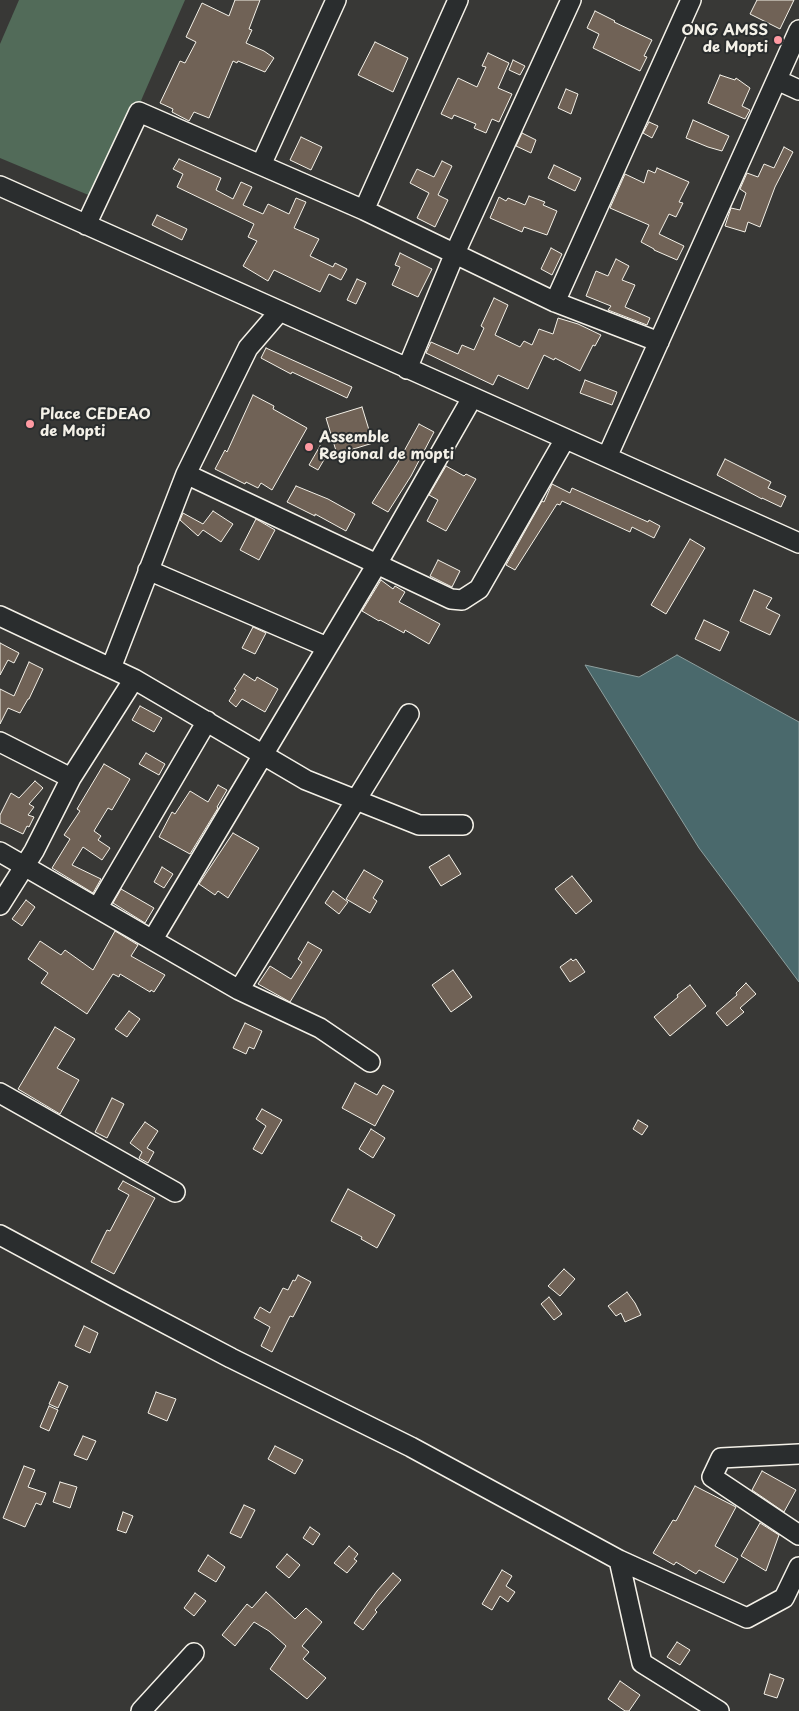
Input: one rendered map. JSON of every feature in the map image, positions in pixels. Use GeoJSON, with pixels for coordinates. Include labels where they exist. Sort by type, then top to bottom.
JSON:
{"type":"FeatureCollection","features":[{"type":"Feature","properties":{"kind":"street"},"geometry":{"type":"LineString","coordinates":[[261,165],[336,0]]}},
{"type":"Feature","properties":{"kind":"street"},"geometry":{"type":"LineString","coordinates":[[364,210],[458,0]]}},
{"type":"Feature","properties":{"kind":"street"},"geometry":{"type":"LineString","coordinates":[[407,369],[455,253],[571,0]]}},
{"type":"Feature","properties":{"kind":"street"},"geometry":{"type":"LineString","coordinates":[[555,302],[691,0]]}},
{"type":"Feature","properties":{"kind":"street"},"geometry":{"type":"LineString","coordinates":[[607,457],[799,30]]}},
{"type":"Feature","properties":{"kind":"street"},"geometry":{"type":"LineString","coordinates":[[777,80],[799,90]]}},
{"type":"Feature","properties":{"kind":"street"},"geometry":{"type":"LineString","coordinates":[[86,224],[139,112],[364,210],[555,302],[659,342]]}},
{"type":"Feature","properties":{"kind":"street"},"geometry":{"type":"LineString","coordinates":[[0,186],[799,543]]}},
{"type":"Feature","properties":{"kind":"street"},"geometry":{"type":"LineString","coordinates":[[111,668],[186,474],[248,348],[279,312]]}},
{"type":"Feature","properties":{"kind":"street"},"geometry":{"type":"LineString","coordinates":[[153,939],[377,564],[472,398]]}},
{"type":"Feature","properties":{"kind":"street"},"geometry":{"type":"LineString","coordinates":[[186,474],[451,599],[462,600],[472,595],[479,588],[565,439]]}},
{"type":"Feature","properties":{"kind":"street"},"geometry":{"type":"LineString","coordinates":[[148,570],[327,647]]}},
{"type":"Feature","properties":{"kind":"street"},"geometry":{"type":"LineString","coordinates":[[0,616],[134,679],[306,780],[419,825],[463,826]]}},
{"type":"Feature","properties":{"kind":"street"},"geometry":{"type":"LineString","coordinates":[[0,905],[34,851],[71,778],[134,679]]}},
{"type":"Feature","properties":{"kind":"street"},"geometry":{"type":"LineString","coordinates":[[239,990],[410,714]]}},
{"type":"Feature","properties":{"kind":"street"},"geometry":{"type":"LineString","coordinates":[[98,907],[207,721]]}},
{"type":"Feature","properties":{"kind":"street"},"geometry":{"type":"LineString","coordinates":[[0,742],[71,778]]}},
{"type":"Feature","properties":{"kind":"street"},"geometry":{"type":"LineString","coordinates":[[0,852],[239,990],[320,1028],[370,1062]]}},
{"type":"Feature","properties":{"kind":"street"},"geometry":{"type":"LineString","coordinates":[[0,1093],[175,1192]]}},
{"type":"Feature","properties":{"kind":"street"},"geometry":{"type":"LineString","coordinates":[[0,1235],[231,1358],[411,1447],[619,1560],[747,1618],[784,1598],[799,1567]]}},
{"type":"Feature","properties":{"kind":"street"},"geometry":{"type":"LineString","coordinates":[[799,1454],[721,1458],[712,1477],[799,1535]]}},
{"type":"Feature","properties":{"kind":"street"},"geometry":{"type":"LineString","coordinates":[[619,1560],[642,1663],[719,1711]]}},
{"type":"Feature","properties":{"kind":"street"},"geometry":{"type":"LineString","coordinates":[[141,1711],[194,1653]]}},
{"type":"Feature","properties":{"kind":"green space"},"geometry":{"type":"Polygon","coordinates":[[[19,0],[185,0],[98,199],[0,158],[0,44],[19,0]]]}},
{"type":"Feature","properties":{"kind":"water"},"geometry":{"type":"Polygon","coordinates":[[[677,655],[799,722],[799,982],[699,848],[585,665],[639,677],[677,655]]]}},
{"type":"Feature","properties":{"kind":"building"},"geometry":{"type":"Polygon","coordinates":[[[235,0],[260,0],[249,29],[252,30],[246,43],[274,58],[265,72],[238,61],[237,63],[233,61],[209,118],[194,112],[189,121],[172,112],[173,109],[160,103],[180,61],[185,63],[196,42],[186,37],[202,3],[229,16],[235,0]]]}},
{"type":"Feature","properties":{"kind":"building"},"geometry":{"type":"Polygon","coordinates":[[[757,0],[794,0],[780,29],[750,14],[757,0]]]}},
{"type":"Feature","properties":{"kind":"building"},"geometry":{"type":"Polygon","coordinates":[[[595,11],[652,40],[644,56],[647,57],[640,71],[593,48],[599,34],[587,28],[595,11]]]}},
{"type":"Feature","properties":{"kind":"building"},"geometry":{"type":"Polygon","coordinates":[[[375,42],[408,58],[393,92],[358,75],[375,42]]]}},
{"type":"Feature","properties":{"kind":"building"},"geometry":{"type":"Polygon","coordinates":[[[488,53],[509,63],[498,88],[512,94],[499,122],[492,119],[486,133],[474,128],[476,124],[454,115],[452,119],[441,114],[458,78],[477,87],[486,67],[482,66],[488,53]]]}},
{"type":"Feature","properties":{"kind":"building"},"geometry":{"type":"Polygon","coordinates":[[[513,60],[525,66],[520,75],[509,70],[513,60]]]}},
{"type":"Feature","properties":{"kind":"building"},"geometry":{"type":"Polygon","coordinates":[[[720,75],[735,80],[736,78],[750,88],[742,106],[750,110],[745,119],[708,103],[720,75]]]}},
{"type":"Feature","properties":{"kind":"building"},"geometry":{"type":"Polygon","coordinates":[[[566,89],[578,94],[571,114],[558,108],[566,89]]]}},
{"type":"Feature","properties":{"kind":"building"},"geometry":{"type":"Polygon","coordinates":[[[693,120],[729,136],[722,151],[686,138],[693,120]]]}},
{"type":"Feature","properties":{"kind":"building"},"geometry":{"type":"Polygon","coordinates":[[[649,122],[658,126],[652,138],[643,133],[649,122]]]}},
{"type":"Feature","properties":{"kind":"building"},"geometry":{"type":"Polygon","coordinates":[[[522,133],[536,140],[531,153],[516,146],[522,133]]]}},
{"type":"Feature","properties":{"kind":"building"},"geometry":{"type":"Polygon","coordinates":[[[301,137],[322,147],[311,170],[290,160],[301,137]]]}},
{"type":"Feature","properties":{"kind":"building"},"geometry":{"type":"Polygon","coordinates":[[[784,147],[793,152],[775,187],[760,227],[748,222],[745,232],[725,226],[731,208],[740,210],[746,193],[740,189],[747,173],[758,177],[764,164],[774,168],[784,147]]]}},
{"type":"Feature","properties":{"kind":"building"},"geometry":{"type":"Polygon","coordinates":[[[179,159],[221,178],[216,190],[233,199],[241,182],[252,187],[243,205],[263,214],[268,204],[289,214],[296,198],[306,202],[294,228],[319,239],[310,256],[333,267],[335,263],[347,269],[341,280],[329,274],[320,292],[274,270],[268,281],[243,266],[257,241],[248,237],[254,224],[177,187],[183,174],[173,169],[179,159]]]}},
{"type":"Feature","properties":{"kind":"building"},"geometry":{"type":"Polygon","coordinates":[[[442,161],[452,166],[438,195],[448,200],[435,227],[417,218],[429,193],[410,183],[417,169],[434,177],[442,161]]]}},
{"type":"Feature","properties":{"kind":"building"},"geometry":{"type":"Polygon","coordinates":[[[554,165],[581,178],[575,191],[548,178],[554,165]]]}},
{"type":"Feature","properties":{"kind":"building"},"geometry":{"type":"Polygon","coordinates":[[[657,168],[689,182],[679,202],[683,203],[676,217],[669,214],[659,234],[684,246],[677,260],[641,242],[649,225],[610,208],[625,174],[644,183],[648,170],[655,173],[657,168]]]}},
{"type":"Feature","properties":{"kind":"building"},"geometry":{"type":"Polygon","coordinates":[[[529,196],[545,202],[543,205],[557,211],[547,235],[524,227],[522,232],[490,218],[499,197],[506,201],[508,198],[525,205],[529,196]]]}},
{"type":"Feature","properties":{"kind":"building"},"geometry":{"type":"Polygon","coordinates":[[[157,215],[187,229],[182,240],[152,225],[157,215]]]}},
{"type":"Feature","properties":{"kind":"building"},"geometry":{"type":"Polygon","coordinates":[[[551,248],[562,254],[552,275],[541,269],[551,248]]]}},
{"type":"Feature","properties":{"kind":"building"},"geometry":{"type":"Polygon","coordinates":[[[400,253],[432,269],[418,297],[392,285],[400,267],[395,265],[400,253]]]}},
{"type":"Feature","properties":{"kind":"building"},"geometry":{"type":"Polygon","coordinates":[[[616,259],[629,266],[622,280],[635,285],[625,307],[650,318],[647,325],[608,310],[611,306],[586,296],[596,271],[608,276],[616,259]]]}},
{"type":"Feature","properties":{"kind":"building"},"geometry":{"type":"Polygon","coordinates":[[[357,279],[366,283],[356,304],[347,300],[357,279]]]}},
{"type":"Feature","properties":{"kind":"building"},"geometry":{"type":"Polygon","coordinates":[[[494,298],[508,305],[495,335],[520,347],[524,341],[532,345],[539,329],[553,334],[558,318],[578,324],[601,335],[595,346],[593,345],[580,371],[555,358],[554,360],[544,355],[528,389],[498,375],[493,385],[426,353],[431,342],[458,354],[462,345],[474,350],[484,328],[481,326],[494,298]]]}},
{"type":"Feature","properties":{"kind":"building"},"geometry":{"type":"Polygon","coordinates":[[[266,348],[352,387],[347,398],[292,372],[291,374],[261,358],[266,348]]]}},
{"type":"Feature","properties":{"kind":"building"},"geometry":{"type":"Polygon","coordinates":[[[585,380],[617,392],[612,405],[580,393],[585,380]]]}},
{"type":"Feature","properties":{"kind":"building"},"geometry":{"type":"Polygon","coordinates":[[[253,395],[274,406],[273,409],[307,428],[272,490],[261,483],[258,488],[246,482],[245,484],[215,469],[225,450],[227,452],[253,395]]]}},
{"type":"Feature","properties":{"kind":"building"},"geometry":{"type":"Polygon","coordinates":[[[362,407],[373,443],[337,454],[326,418],[362,407]]]}},
{"type":"Feature","properties":{"kind":"building"},"geometry":{"type":"Polygon","coordinates":[[[419,424],[434,432],[411,476],[388,512],[372,503],[419,424]]]}},
{"type":"Feature","properties":{"kind":"building"},"geometry":{"type":"Polygon","coordinates":[[[320,446],[335,455],[325,458],[318,470],[309,465],[320,446]]]}},
{"type":"Feature","properties":{"kind":"building"},"geometry":{"type":"Polygon","coordinates":[[[725,459],[771,482],[768,488],[786,496],[781,507],[717,475],[725,459]]]}},
{"type":"Feature","properties":{"kind":"building"},"geometry":{"type":"Polygon","coordinates":[[[446,466],[464,476],[466,474],[476,479],[446,531],[427,521],[438,500],[429,495],[446,466]]]}},
{"type":"Feature","properties":{"kind":"building"},"geometry":{"type":"Polygon","coordinates":[[[552,484],[570,493],[572,488],[660,526],[654,538],[632,527],[630,532],[562,501],[560,505],[557,504],[515,570],[506,565],[542,501],[544,502],[552,484]]]}},
{"type":"Feature","properties":{"kind":"building"},"geometry":{"type":"Polygon","coordinates":[[[296,486],[328,499],[355,514],[346,531],[315,514],[315,516],[287,502],[296,486]]]}},
{"type":"Feature","properties":{"kind":"building"},"geometry":{"type":"Polygon","coordinates":[[[213,511],[233,524],[221,542],[203,530],[198,536],[180,520],[183,513],[203,524],[213,511]]]}},
{"type":"Feature","properties":{"kind":"building"},"geometry":{"type":"Polygon","coordinates":[[[256,519],[275,530],[259,560],[240,550],[256,519]]]}},
{"type":"Feature","properties":{"kind":"building"},"geometry":{"type":"Polygon","coordinates":[[[690,539],[705,548],[666,614],[651,605],[690,539]]]}},
{"type":"Feature","properties":{"kind":"building"},"geometry":{"type":"Polygon","coordinates":[[[438,560],[460,571],[452,587],[430,576],[438,560]]]}},
{"type":"Feature","properties":{"kind":"building"},"geometry":{"type":"Polygon","coordinates":[[[381,580],[393,589],[395,586],[405,592],[399,602],[440,624],[429,644],[405,630],[404,633],[362,611],[381,580]]]}},
{"type":"Feature","properties":{"kind":"building"},"geometry":{"type":"Polygon","coordinates":[[[754,590],[772,598],[766,608],[780,615],[770,635],[740,621],[754,590]]]}},
{"type":"Feature","properties":{"kind":"building"},"geometry":{"type":"Polygon","coordinates":[[[704,620],[729,632],[720,651],[695,639],[704,620]]]}},
{"type":"Feature","properties":{"kind":"building"},"geometry":{"type":"Polygon","coordinates":[[[253,627],[266,633],[255,654],[242,648],[253,627]]]}},
{"type":"Feature","properties":{"kind":"building"},"geometry":{"type":"Polygon","coordinates":[[[0,643],[19,653],[14,663],[8,660],[0,675],[0,643]]]}},
{"type":"Feature","properties":{"kind":"building"},"geometry":{"type":"Polygon","coordinates":[[[29,662],[43,669],[29,699],[20,713],[8,708],[0,724],[0,689],[14,696],[29,662]]]}},
{"type":"Feature","properties":{"kind":"building"},"geometry":{"type":"Polygon","coordinates":[[[244,674],[255,681],[257,677],[278,689],[265,712],[242,699],[236,707],[229,701],[244,674]]]}},
{"type":"Feature","properties":{"kind":"building"},"geometry":{"type":"Polygon","coordinates":[[[140,706],[162,718],[154,732],[132,720],[140,706]]]}},
{"type":"Feature","properties":{"kind":"building"},"geometry":{"type":"Polygon","coordinates":[[[146,753],[165,764],[159,775],[139,764],[146,753]]]}},
{"type":"Feature","properties":{"kind":"building"},"geometry":{"type":"Polygon","coordinates":[[[104,764],[130,779],[112,810],[108,808],[94,831],[101,836],[98,840],[110,848],[102,860],[83,847],[72,865],[101,879],[93,893],[52,868],[70,839],[64,835],[80,811],[77,809],[104,764]]]}},
{"type":"Feature","properties":{"kind":"building"},"geometry":{"type":"Polygon","coordinates":[[[35,781],[43,788],[29,804],[34,807],[28,815],[34,817],[29,827],[27,826],[23,834],[0,823],[0,815],[11,793],[19,798],[35,781]]]}},
{"type":"Feature","properties":{"kind":"building"},"geometry":{"type":"Polygon","coordinates":[[[218,785],[227,790],[190,854],[159,837],[172,812],[175,814],[190,791],[208,802],[218,785]]]}},
{"type":"Feature","properties":{"kind":"building"},"geometry":{"type":"Polygon","coordinates":[[[233,833],[259,848],[228,898],[218,891],[215,895],[199,884],[233,833]]]}},
{"type":"Feature","properties":{"kind":"building"},"geometry":{"type":"Polygon","coordinates":[[[449,855],[461,874],[441,886],[429,867],[449,855]]]}},
{"type":"Feature","properties":{"kind":"building"},"geometry":{"type":"Polygon","coordinates":[[[162,867],[173,874],[164,888],[154,882],[162,867]]]}},
{"type":"Feature","properties":{"kind":"building"},"geometry":{"type":"Polygon","coordinates":[[[364,870],[383,881],[373,898],[377,901],[370,913],[346,899],[364,870]]]}},
{"type":"Feature","properties":{"kind":"building"},"geometry":{"type":"Polygon","coordinates":[[[572,876],[592,901],[576,914],[555,889],[572,876]]]}},
{"type":"Feature","properties":{"kind":"building"},"geometry":{"type":"Polygon","coordinates":[[[121,889],[154,908],[145,923],[113,903],[121,889]]]}},
{"type":"Feature","properties":{"kind":"building"},"geometry":{"type":"Polygon","coordinates":[[[333,891],[348,902],[339,914],[325,903],[333,891]]]}},
{"type":"Feature","properties":{"kind":"building"},"geometry":{"type":"Polygon","coordinates":[[[26,900],[35,907],[22,926],[12,919],[26,900]]]}},
{"type":"Feature","properties":{"kind":"building"},"geometry":{"type":"Polygon","coordinates":[[[115,931],[138,945],[131,956],[165,975],[154,992],[151,990],[150,992],[120,974],[119,977],[113,974],[87,1014],[41,983],[48,973],[28,959],[40,941],[61,955],[65,950],[93,970],[115,931]]]}},
{"type":"Feature","properties":{"kind":"building"},"geometry":{"type":"Polygon","coordinates":[[[308,942],[322,950],[290,1002],[258,984],[270,966],[291,979],[302,962],[298,959],[308,942]]]}},
{"type":"Feature","properties":{"kind":"building"},"geometry":{"type":"Polygon","coordinates":[[[571,959],[573,961],[576,959],[585,972],[570,982],[560,967],[571,959]]]}},
{"type":"Feature","properties":{"kind":"building"},"geometry":{"type":"Polygon","coordinates":[[[453,970],[472,997],[451,1012],[432,985],[453,970]]]}},
{"type":"Feature","properties":{"kind":"building"},"geometry":{"type":"Polygon","coordinates":[[[746,983],[756,994],[740,1008],[744,1012],[727,1026],[716,1013],[737,995],[736,993],[746,983]]]}},
{"type":"Feature","properties":{"kind":"building"},"geometry":{"type":"Polygon","coordinates":[[[690,985],[706,1006],[670,1036],[654,1017],[690,985]]]}},
{"type":"Feature","properties":{"kind":"building"},"geometry":{"type":"Polygon","coordinates":[[[129,1011],[140,1019],[127,1037],[115,1029],[129,1011]]]}},
{"type":"Feature","properties":{"kind":"building"},"geometry":{"type":"Polygon","coordinates":[[[245,1023],[262,1031],[254,1049],[249,1047],[246,1054],[233,1048],[245,1023]]]}},
{"type":"Feature","properties":{"kind":"building"},"geometry":{"type":"Polygon","coordinates":[[[55,1027],[75,1039],[57,1068],[79,1080],[60,1114],[18,1089],[55,1027]]]}},
{"type":"Feature","properties":{"kind":"building"},"geometry":{"type":"Polygon","coordinates":[[[355,1083],[377,1095],[383,1085],[394,1091],[375,1126],[342,1108],[355,1083]]]}},
{"type":"Feature","properties":{"kind":"building"},"geometry":{"type":"Polygon","coordinates":[[[112,1098],[124,1104],[107,1138],[95,1132],[112,1098]]]}},
{"type":"Feature","properties":{"kind":"building"},"geometry":{"type":"Polygon","coordinates":[[[262,1109],[282,1120],[262,1154],[253,1149],[266,1126],[256,1119],[262,1109]]]}},
{"type":"Feature","properties":{"kind":"building"},"geometry":{"type":"Polygon","coordinates":[[[638,1120],[648,1126],[642,1135],[633,1129],[638,1120]]]}},
{"type":"Feature","properties":{"kind":"building"},"geometry":{"type":"Polygon","coordinates":[[[145,1122],[158,1131],[147,1148],[154,1152],[148,1163],[139,1158],[142,1152],[130,1143],[145,1122]]]}},
{"type":"Feature","properties":{"kind":"building"},"geometry":{"type":"Polygon","coordinates":[[[371,1129],[385,1138],[373,1158],[359,1149],[371,1129]]]}},
{"type":"Feature","properties":{"kind":"building"},"geometry":{"type":"Polygon","coordinates":[[[123,1181],[155,1198],[114,1274],[91,1262],[107,1230],[110,1231],[129,1195],[118,1189],[123,1181]]]}},
{"type":"Feature","properties":{"kind":"building"},"geometry":{"type":"Polygon","coordinates":[[[348,1189],[395,1215],[377,1248],[361,1239],[362,1237],[331,1221],[348,1189]]]}},
{"type":"Feature","properties":{"kind":"building"},"geometry":{"type":"Polygon","coordinates":[[[564,1269],[575,1279],[560,1296],[548,1286],[564,1269]]]}},
{"type":"Feature","properties":{"kind":"building"},"geometry":{"type":"Polygon","coordinates":[[[298,1275],[311,1282],[293,1317],[290,1316],[272,1352],[261,1346],[270,1327],[254,1318],[260,1307],[270,1313],[283,1288],[288,1290],[298,1275]]]}},
{"type":"Feature","properties":{"kind":"building"},"geometry":{"type":"Polygon","coordinates":[[[627,1292],[641,1315],[625,1322],[621,1313],[616,1316],[608,1306],[627,1292]]]}},
{"type":"Feature","properties":{"kind":"building"},"geometry":{"type":"Polygon","coordinates":[[[549,1297],[562,1314],[554,1320],[541,1304],[549,1297]]]}},
{"type":"Feature","properties":{"kind":"building"},"geometry":{"type":"Polygon","coordinates":[[[84,1326],[98,1333],[90,1353],[75,1346],[84,1326]]]}},
{"type":"Feature","properties":{"kind":"building"},"geometry":{"type":"Polygon","coordinates":[[[59,1382],[68,1386],[58,1408],[49,1404],[59,1382]]]}},
{"type":"Feature","properties":{"kind":"building"},"geometry":{"type":"Polygon","coordinates":[[[156,1392],[176,1399],[167,1421],[148,1413],[156,1392]]]}},
{"type":"Feature","properties":{"kind":"building"},"geometry":{"type":"Polygon","coordinates":[[[49,1406],[58,1410],[49,1431],[40,1427],[49,1406]]]}},
{"type":"Feature","properties":{"kind":"building"},"geometry":{"type":"Polygon","coordinates":[[[83,1436],[96,1441],[87,1460],[74,1455],[83,1436]]]}},
{"type":"Feature","properties":{"kind":"building"},"geometry":{"type":"Polygon","coordinates":[[[275,1446],[303,1460],[295,1474],[268,1459],[275,1446]]]}},
{"type":"Feature","properties":{"kind":"building"},"geometry":{"type":"Polygon","coordinates":[[[24,1466],[35,1470],[28,1487],[46,1493],[41,1505],[36,1503],[25,1527],[3,1518],[24,1466]]]}},
{"type":"Feature","properties":{"kind":"building"},"geometry":{"type":"Polygon","coordinates":[[[762,1471],[796,1490],[784,1512],[752,1490],[762,1471]]]}},
{"type":"Feature","properties":{"kind":"building"},"geometry":{"type":"Polygon","coordinates":[[[60,1482],[77,1487],[70,1508],[53,1502],[60,1482]]]}},
{"type":"Feature","properties":{"kind":"building"},"geometry":{"type":"Polygon","coordinates":[[[695,1486],[736,1507],[715,1546],[738,1559],[724,1583],[699,1570],[696,1574],[676,1562],[674,1565],[653,1553],[673,1520],[676,1521],[695,1486]]]}},
{"type":"Feature","properties":{"kind":"building"},"geometry":{"type":"Polygon","coordinates":[[[244,1505],[255,1510],[241,1538],[230,1533],[244,1505]]]}},
{"type":"Feature","properties":{"kind":"building"},"geometry":{"type":"Polygon","coordinates":[[[123,1512],[133,1516],[126,1533],[117,1530],[123,1512]]]}},
{"type":"Feature","properties":{"kind":"building"},"geometry":{"type":"Polygon","coordinates":[[[760,1523],[779,1535],[766,1571],[741,1556],[760,1523]]]}},
{"type":"Feature","properties":{"kind":"building"},"geometry":{"type":"Polygon","coordinates":[[[310,1527],[320,1534],[313,1545],[303,1538],[310,1527]]]}},
{"type":"Feature","properties":{"kind":"building"},"geometry":{"type":"Polygon","coordinates":[[[349,1546],[358,1554],[354,1559],[357,1561],[347,1573],[334,1563],[349,1546]]]}},
{"type":"Feature","properties":{"kind":"building"},"geometry":{"type":"Polygon","coordinates":[[[287,1554],[300,1565],[289,1578],[276,1567],[287,1554]]]}},
{"type":"Feature","properties":{"kind":"building"},"geometry":{"type":"Polygon","coordinates":[[[208,1555],[225,1567],[216,1582],[198,1571],[208,1555]]]}},
{"type":"Feature","properties":{"kind":"building"},"geometry":{"type":"Polygon","coordinates":[[[502,1570],[512,1576],[506,1586],[515,1592],[508,1602],[500,1596],[492,1610],[482,1604],[502,1570]]]}},
{"type":"Feature","properties":{"kind":"building"},"geometry":{"type":"Polygon","coordinates":[[[393,1573],[401,1580],[375,1610],[377,1612],[363,1630],[354,1623],[377,1591],[393,1573]]]}},
{"type":"Feature","properties":{"kind":"building"},"geometry":{"type":"Polygon","coordinates":[[[266,1592],[295,1619],[306,1608],[322,1622],[302,1646],[309,1652],[303,1659],[326,1678],[307,1699],[270,1669],[286,1646],[269,1631],[254,1622],[235,1646],[222,1635],[247,1604],[252,1608],[266,1592]]]}},
{"type":"Feature","properties":{"kind":"building"},"geometry":{"type":"Polygon","coordinates":[[[195,1593],[206,1601],[194,1616],[184,1608],[195,1593]]]}},
{"type":"Feature","properties":{"kind":"building"},"geometry":{"type":"Polygon","coordinates":[[[677,1642],[690,1650],[680,1665],[667,1657],[677,1642]]]}},
{"type":"Feature","properties":{"kind":"building"},"geometry":{"type":"Polygon","coordinates":[[[770,1674],[784,1679],[777,1698],[764,1694],[770,1674]]]}},
{"type":"Feature","properties":{"kind":"building"},"geometry":{"type":"Polygon","coordinates":[[[620,1681],[640,1695],[629,1711],[625,1711],[608,1699],[620,1681]]]}},
{"type":"Feature","properties":{"kind":"place","name":"ONG AMSS de Mopti"},"geometry":{"type":"Point","coordinates":[778,40]}},
{"type":"Feature","properties":{"kind":"place","name":"Place CEDEAO de Mopti"},"geometry":{"type":"Point","coordinates":[30,424]}},
{"type":"Feature","properties":{"kind":"place","name":"Assemble Regional de mopti"},"geometry":{"type":"Point","coordinates":[309,447]}}]}
